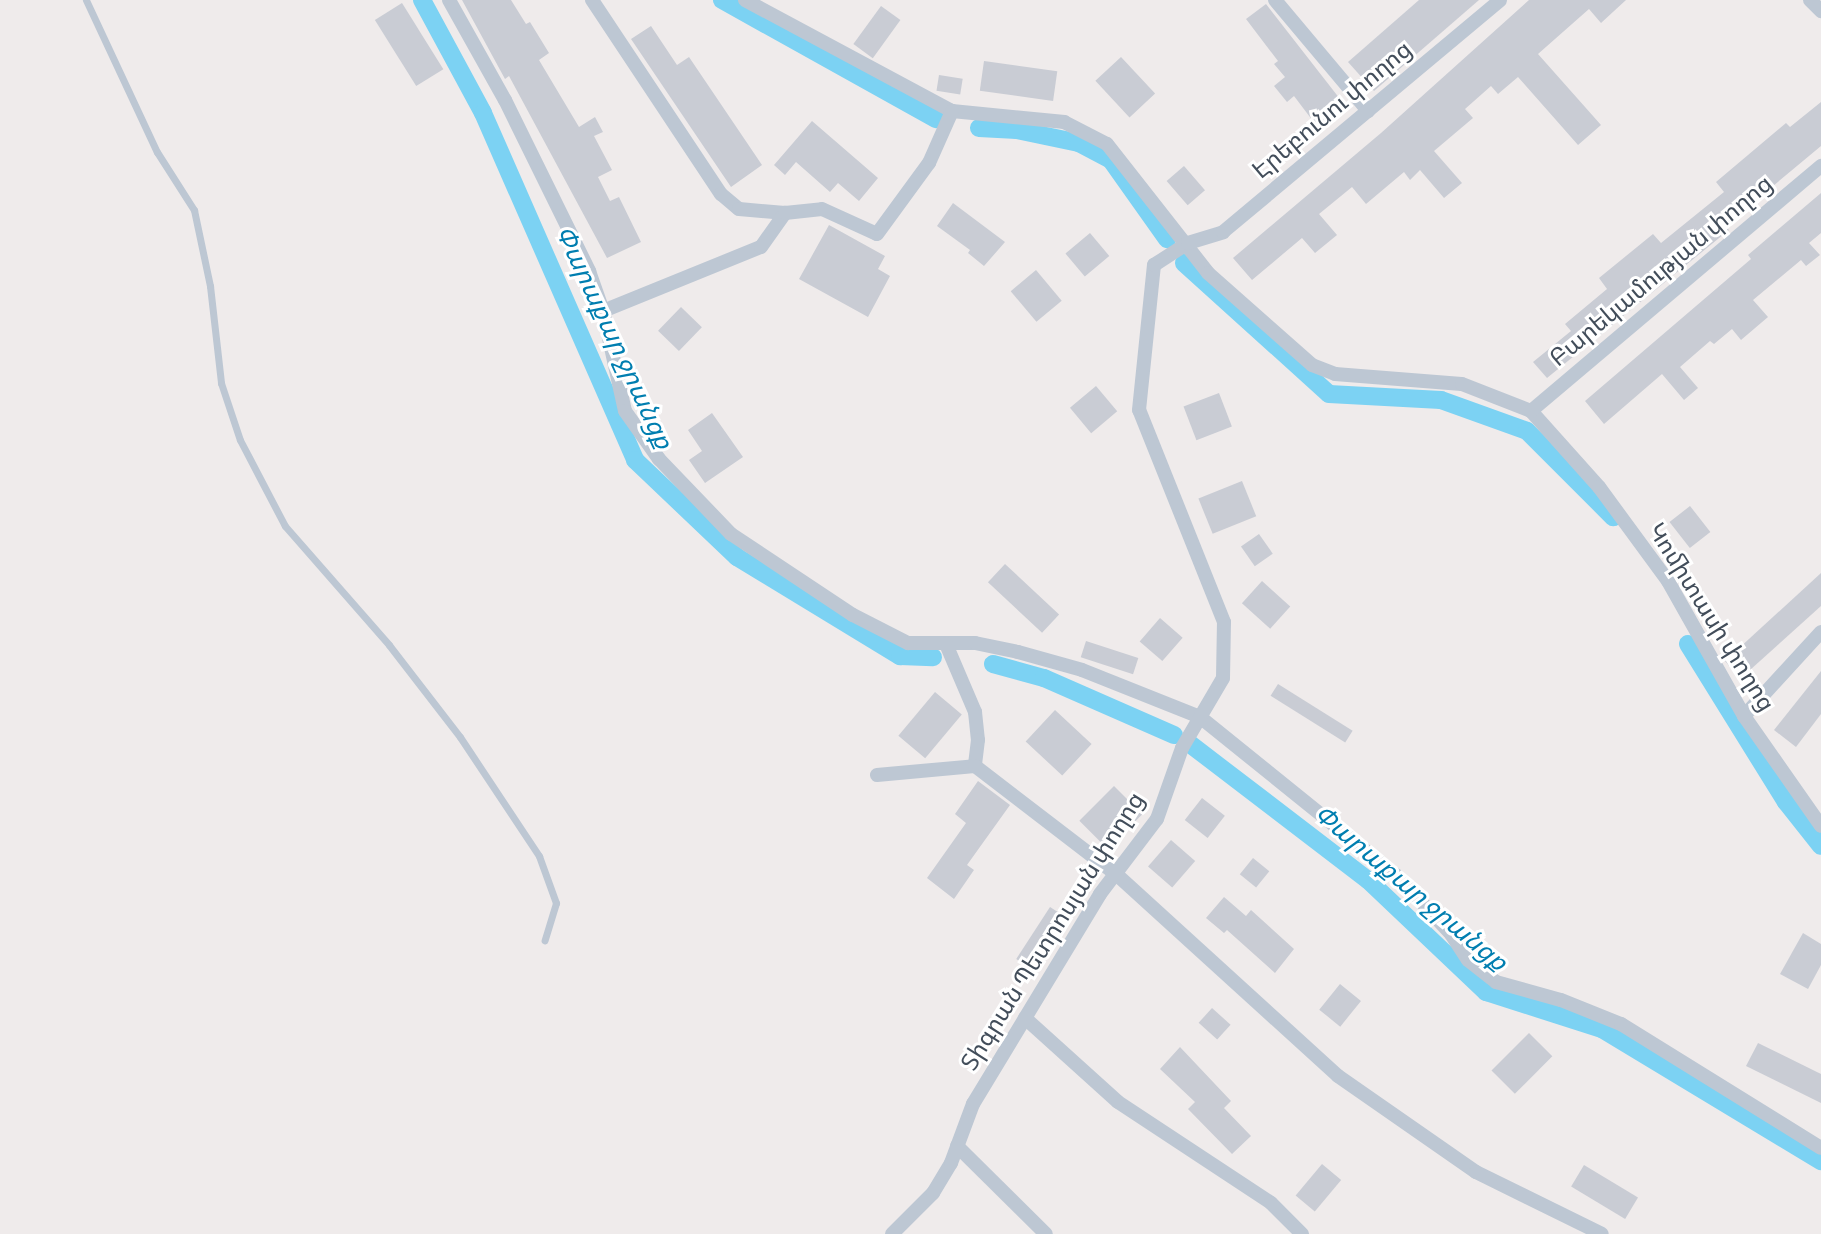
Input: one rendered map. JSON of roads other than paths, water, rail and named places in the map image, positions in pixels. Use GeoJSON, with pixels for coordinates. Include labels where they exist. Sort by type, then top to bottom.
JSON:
{"type":"FeatureCollection","features":[{"type":"Feature","properties":{"kind":"street"},"geometry":{"type":"LineString","coordinates":[[449,0],[505,100],[589,271],[603,311],[625,411],[659,459],[722,526],[799,582],[853,615],[908,643],[975,643],[1018,652],[1082,670],[1200,717],[1397,876],[1451,934],[1468,960],[1496,982],[1561,1000],[1621,1024],[1821,1148]]}},
{"type":"Feature","properties":{"kind":"street"},"geometry":{"type":"LineString","coordinates":[[592,0],[721,194],[739,209],[785,213],[822,209],[877,234],[929,163],[952,111]]}},
{"type":"Feature","properties":{"kind":"street","name":"Կոմիտասի փողոց"},"geometry":{"type":"LineString","coordinates":[[745,0],[952,111],[1064,122],[1107,144],[1188,243],[1208,273],[1312,365],[1335,374],[1462,384],[1531,411],[1599,487],[1668,581],[1744,716],[1821,826]]}},
{"type":"Feature","properties":{"kind":"street"},"geometry":{"type":"LineString","coordinates":[[1275,0],[1368,111]]}},
{"type":"Feature","properties":{"kind":"street","name":"Էրեբունու փողոց"},"geometry":{"type":"LineString","coordinates":[[1188,243],[1223,232],[1500,0]]}},
{"type":"Feature","properties":{"kind":"street"},"geometry":{"type":"LineString","coordinates":[[1810,0],[1821,11]]}},
{"type":"Feature","properties":{"kind":"street","name":"Բարեկամության փողոց"},"geometry":{"type":"LineString","coordinates":[[1531,411],[1821,166]]}},
{"type":"Feature","properties":{"kind":"street"},"geometry":{"type":"LineString","coordinates":[[603,311],[761,247],[785,213]]}},
{"type":"Feature","properties":{"kind":"street","name":"Տիգրան Պետրոսյան փողոց"},"geometry":{"type":"LineString","coordinates":[[892,1234],[933,1193],[957,1146],[973,1104],[1116,874],[1157,819],[1182,748],[1223,678],[1224,622],[1139,410],[1154,265],[1188,243]]}},
{"type":"Feature","properties":{"kind":"street"},"geometry":{"type":"LineString","coordinates":[[1744,716],[1821,632]]}},
{"type":"Feature","properties":{"kind":"street"},"geometry":{"type":"LineString","coordinates":[[946,644],[975,712],[978,740],[975,766]]}},
{"type":"Feature","properties":{"kind":"street"},"geometry":{"type":"LineString","coordinates":[[877,775],[975,766],[1116,874],[1338,1076],[1476,1172],[1602,1234]]}},
{"type":"Feature","properties":{"kind":"street"},"geometry":{"type":"LineString","coordinates":[[1025,1018],[1118,1102],[1271,1203],[1302,1234]]}},
{"type":"Feature","properties":{"kind":"street"},"geometry":{"type":"LineString","coordinates":[[957,1146],[1046,1234]]}},
{"type":"Feature","properties":{"kind":"lane"},"geometry":{"type":"LineString","coordinates":[[86,0],[157,152],[194,210],[210,286],[221,383],[240,440],[285,526],[398,657],[460,737],[539,856],[556,903],[545,940]]}},
{"type":"Feature","properties":{"kind":"waterway","name":"Փարաքար ջրանցք"},"geometry":{"type":"LineString","coordinates":[[422,0],[483,113],[635,460],[737,557],[900,656],[933,657]]}},
{"type":"Feature","properties":{"kind":"waterway"},"geometry":{"type":"LineString","coordinates":[[722,0],[936,119]]}},
{"type":"Feature","properties":{"kind":"waterway"},"geometry":{"type":"LineString","coordinates":[[979,128],[1017,130],[1079,143],[1111,160],[1167,239]]}},
{"type":"Feature","properties":{"kind":"waterway"},"geometry":{"type":"LineString","coordinates":[[1184,263],[1329,394],[1441,400],[1527,431],[1613,517]]}},
{"type":"Feature","properties":{"kind":"waterway"},"geometry":{"type":"LineString","coordinates":[[1688,644],[1786,802],[1821,846]]}},
{"type":"Feature","properties":{"kind":"waterway","name":"Փարաքար ջրանցք"},"geometry":{"type":"LineString","coordinates":[[993,664],[1044,678],[1174,735]]}},
{"type":"Feature","properties":{"kind":"waterway","name":"Փարաքար ջրանցք"},"geometry":{"type":"LineString","coordinates":[[1190,744],[1368,880],[1486,992],[1602,1029],[1821,1161]]}}]}
